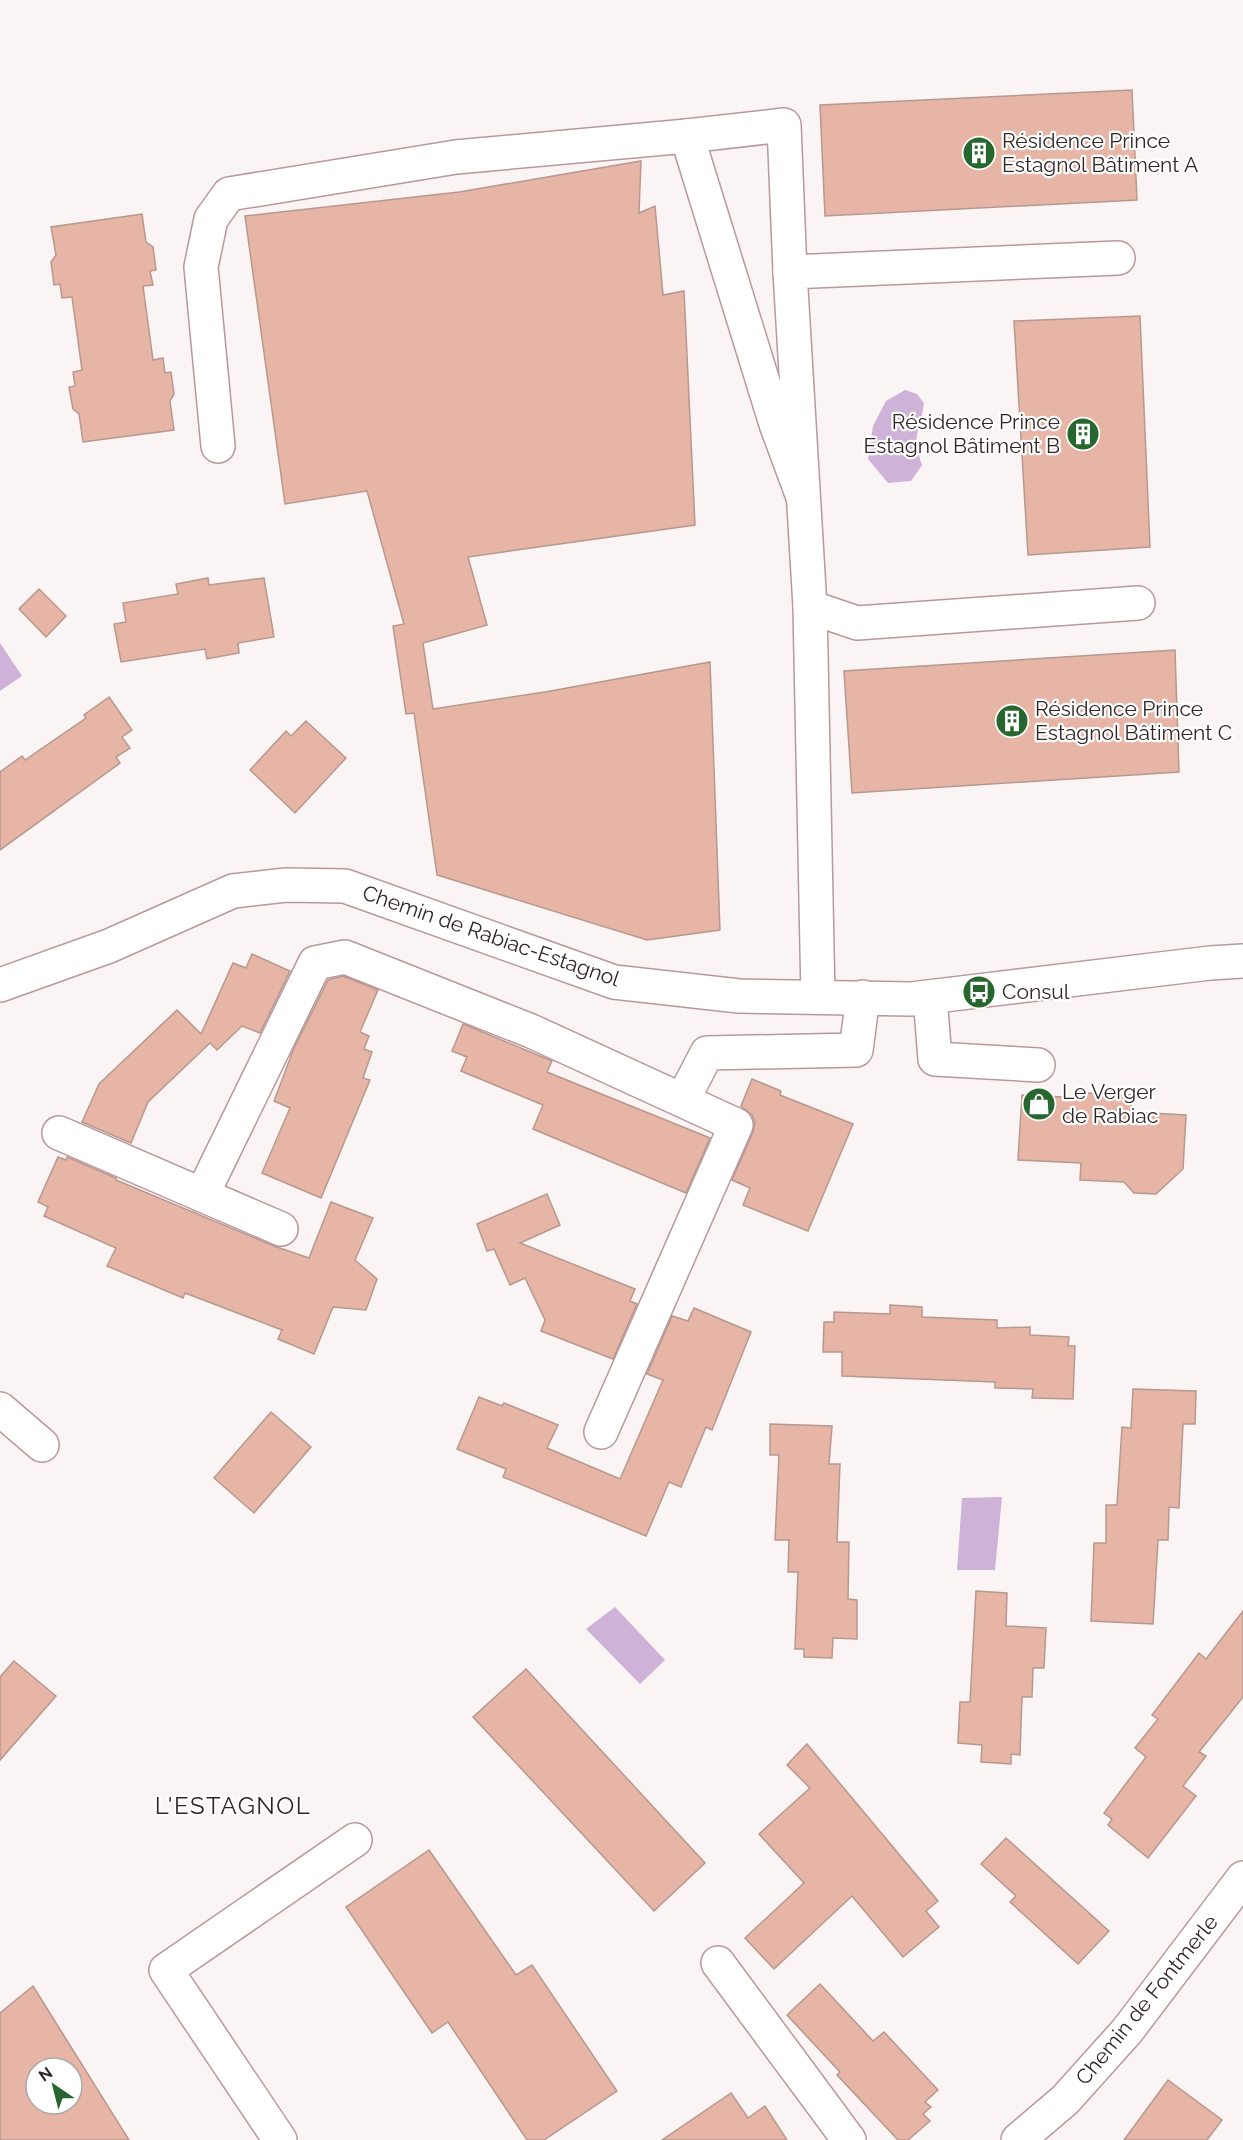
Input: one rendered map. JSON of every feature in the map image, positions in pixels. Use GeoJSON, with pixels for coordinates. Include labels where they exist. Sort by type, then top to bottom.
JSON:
{"type":"FeatureCollection","features":[{"type":"Feature","properties":{"kind":"street"},"geometry":{"type":"LineString","coordinates":[[218,446],[201,267],[211,219],[229,194],[456,157],[784,125],[790,272],[810,607],[818,997]]}},
{"type":"Feature","properties":{"kind":"street"},"geometry":{"type":"LineString","coordinates":[[687,136],[777,424],[803,497]]}},
{"type":"Feature","properties":{"kind":"street"},"geometry":{"type":"LineString","coordinates":[[790,272],[1119,258]]}},
{"type":"Feature","properties":{"kind":"street"},"geometry":{"type":"LineString","coordinates":[[810,607],[857,623],[1138,603]]}},
{"type":"Feature","properties":{"kind":"street","name":"Chemin de Rabiac-Estagnol"},"geometry":{"type":"LineString","coordinates":[[0,986],[109,946],[233,891],[286,885],[345,886],[614,982],[739,996],[911,999],[1243,961]]}},
{"type":"Feature","properties":{"kind":"street","name":"Chemin de Rabiac-Estagnol"},"geometry":{"type":"LineString","coordinates":[[0,1006],[109,946]]}},
{"type":"Feature","properties":{"kind":"street"},"geometry":{"type":"LineString","coordinates":[[202,1195],[315,963],[345,957],[531,1031],[736,1125],[601,1432]]}},
{"type":"Feature","properties":{"kind":"street"},"geometry":{"type":"LineString","coordinates":[[682,1099],[707,1053],[856,1050],[863,997]]}},
{"type":"Feature","properties":{"kind":"street"},"geometry":{"type":"LineString","coordinates":[[930,997],[935,1059],[1038,1065]]}},
{"type":"Feature","properties":{"kind":"street"},"geometry":{"type":"LineString","coordinates":[[59,1133],[281,1229]]}},
{"type":"Feature","properties":{"kind":"street"},"geometry":{"type":"LineString","coordinates":[[0,1409],[42,1444]]}},
{"type":"Feature","properties":{"kind":"street"},"geometry":{"type":"LineString","coordinates":[[280,2140],[166,1970],[355,1840]]}},
{"type":"Feature","properties":{"kind":"street","name":"Chemin de Fontmerle"},"geometry":{"type":"LineString","coordinates":[[1018,2140],[1065,2100],[1127,2031],[1243,1878]]}},
{"type":"Feature","properties":{"kind":"street"},"geometry":{"type":"LineString","coordinates":[[718,1963],[849,2140]]}},
{"type":"Feature","properties":{"kind":"shaded area"},"geometry":{"type":"Polygon","coordinates":[[[905,390],[917,394],[924,403],[917,433],[917,446],[922,465],[911,481],[888,483],[868,459],[873,426],[886,401],[905,390]]]}},
{"type":"Feature","properties":{"kind":"shaded area"},"geometry":{"type":"Polygon","coordinates":[[[0,643],[22,676],[0,691],[0,643]]]}},
{"type":"Feature","properties":{"kind":"shaded area"},"geometry":{"type":"Polygon","coordinates":[[[1002,1497],[995,1570],[957,1570],[962,1498],[1002,1497]]]}},
{"type":"Feature","properties":{"kind":"shaded area"},"geometry":{"type":"Polygon","coordinates":[[[615,1607],[665,1660],[640,1684],[586,1629],[615,1607]]]}},
{"type":"Feature","properties":{"kind":"building","name":"Résidence Prince Estagnol Bâtiment A"},"geometry":{"type":"Polygon","coordinates":[[[1132,90],[1137,200],[825,216],[820,105],[1132,90]]]}},
{"type":"Feature","properties":{"kind":"building"},"geometry":{"type":"Polygon","coordinates":[[[641,161],[639,213],[655,206],[663,295],[684,291],[695,525],[468,557],[487,625],[423,643],[433,709],[545,692],[710,662],[720,930],[647,940],[437,875],[414,713],[406,714],[393,626],[404,624],[367,491],[285,504],[245,216],[459,192],[641,161]]]}},
{"type":"Feature","properties":{"kind":"building"},"geometry":{"type":"Polygon","coordinates":[[[142,214],[146,242],[153,247],[156,270],[150,271],[153,285],[143,286],[153,360],[163,358],[165,373],[171,372],[174,394],[170,401],[174,430],[83,442],[79,414],[73,409],[69,387],[75,386],[73,372],[82,370],[72,297],[62,298],[60,284],[54,285],[51,262],[56,255],[51,227],[142,214]]]}},
{"type":"Feature","properties":{"kind":"building","name":"Résidence Prince Estagnol Bâtiment B"},"geometry":{"type":"Polygon","coordinates":[[[1140,316],[1150,547],[1028,555],[1014,321],[1140,316]]]}},
{"type":"Feature","properties":{"kind":"building"},"geometry":{"type":"Polygon","coordinates":[[[208,578],[209,585],[264,578],[274,637],[238,643],[239,653],[207,659],[205,649],[121,662],[114,624],[126,622],[123,603],[178,594],[176,584],[208,578]]]}},
{"type":"Feature","properties":{"kind":"building"},"geometry":{"type":"Polygon","coordinates":[[[39,589],[66,616],[46,637],[19,609],[39,589]]]}},
{"type":"Feature","properties":{"kind":"building","name":"Résidence Prince Estagnol Bâtiment C"},"geometry":{"type":"Polygon","coordinates":[[[1175,650],[1179,772],[852,793],[844,671],[1175,650]]]}},
{"type":"Feature","properties":{"kind":"building"},"geometry":{"type":"Polygon","coordinates":[[[109,697],[132,730],[122,737],[130,748],[116,757],[120,763],[0,850],[0,772],[22,756],[25,760],[86,718],[84,715],[109,697]]]}},
{"type":"Feature","properties":{"kind":"building"},"geometry":{"type":"Polygon","coordinates":[[[306,721],[346,758],[295,813],[250,770],[286,731],[291,736],[306,721]]]}},
{"type":"Feature","properties":{"kind":"building"},"geometry":{"type":"Polygon","coordinates":[[[252,954],[290,971],[260,1033],[242,1026],[217,1050],[210,1043],[148,1102],[131,1143],[82,1122],[99,1084],[177,1010],[201,1034],[233,963],[246,968],[252,954]]]}},
{"type":"Feature","properties":{"kind":"building"},"geometry":{"type":"Polygon","coordinates":[[[343,976],[378,990],[360,1032],[369,1036],[364,1049],[372,1052],[363,1078],[370,1080],[321,1198],[262,1173],[290,1108],[274,1101],[294,1048],[328,980],[343,976]]]}},
{"type":"Feature","properties":{"kind":"building"},"geometry":{"type":"Polygon","coordinates":[[[463,1024],[552,1061],[547,1072],[710,1138],[686,1193],[533,1129],[543,1105],[461,1071],[467,1057],[452,1051],[463,1024]]]}},
{"type":"Feature","properties":{"kind":"building"},"geometry":{"type":"Polygon","coordinates":[[[752,1079],[781,1091],[780,1095],[853,1124],[808,1231],[743,1205],[750,1188],[732,1180],[753,1132],[755,1122],[752,1115],[741,1106],[752,1079]]]}},
{"type":"Feature","properties":{"kind":"building"},"geometry":{"type":"Polygon","coordinates":[[[1084,1093],[1132,1095],[1131,1112],[1186,1115],[1183,1169],[1156,1194],[1134,1193],[1124,1182],[1080,1180],[1081,1163],[1018,1160],[1022,1095],[1084,1098],[1084,1093]]]}},
{"type":"Feature","properties":{"kind":"building"},"geometry":{"type":"Polygon","coordinates":[[[58,1157],[66,1160],[67,1157],[274,1246],[309,1258],[331,1202],[373,1218],[355,1260],[377,1279],[366,1310],[333,1307],[314,1354],[278,1339],[282,1330],[185,1293],[183,1298],[107,1266],[116,1248],[44,1216],[48,1207],[38,1202],[58,1157]]]}},
{"type":"Feature","properties":{"kind":"building"},"geometry":{"type":"Polygon","coordinates":[[[547,1194],[560,1225],[520,1243],[635,1289],[630,1301],[637,1304],[613,1359],[541,1331],[545,1320],[525,1278],[510,1285],[494,1249],[487,1251],[477,1224],[547,1194]]]}},
{"type":"Feature","properties":{"kind":"building"},"geometry":{"type":"Polygon","coordinates":[[[890,1305],[922,1307],[922,1317],[997,1320],[997,1328],[1030,1327],[1030,1335],[1069,1337],[1068,1346],[1075,1346],[1073,1399],[1032,1398],[1033,1389],[995,1388],[995,1382],[842,1376],[842,1352],[823,1352],[824,1322],[834,1322],[834,1312],[890,1314],[890,1305]]]}},
{"type":"Feature","properties":{"kind":"building"},"geometry":{"type":"Polygon","coordinates":[[[694,1308],[751,1332],[712,1430],[706,1427],[681,1487],[669,1482],[646,1536],[503,1477],[506,1469],[457,1449],[479,1397],[502,1406],[504,1403],[558,1425],[547,1448],[620,1479],[663,1380],[647,1374],[672,1316],[688,1321],[694,1308]]]}},
{"type":"Feature","properties":{"kind":"building"},"geometry":{"type":"Polygon","coordinates":[[[1133,1389],[1196,1391],[1195,1424],[1183,1424],[1179,1508],[1169,1507],[1168,1540],[1158,1540],[1153,1624],[1091,1621],[1094,1543],[1106,1543],[1106,1505],[1117,1505],[1122,1427],[1131,1428],[1133,1389]]]}},
{"type":"Feature","properties":{"kind":"building"},"geometry":{"type":"Polygon","coordinates":[[[271,1412],[311,1447],[254,1513],[214,1478],[271,1412]]]}},
{"type":"Feature","properties":{"kind":"building"},"geometry":{"type":"Polygon","coordinates":[[[770,1424],[832,1426],[829,1464],[840,1464],[837,1542],[849,1542],[848,1599],[857,1600],[857,1639],[833,1638],[832,1658],[804,1657],[804,1649],[795,1649],[798,1572],[788,1572],[789,1540],[775,1540],[779,1455],[770,1455],[770,1424]]]}},
{"type":"Feature","properties":{"kind":"building"},"geometry":{"type":"Polygon","coordinates":[[[976,1591],[1007,1593],[1006,1626],[1046,1628],[1044,1668],[1033,1668],[1032,1697],[1022,1697],[1020,1755],[1011,1754],[1011,1764],[981,1762],[982,1745],[958,1743],[960,1702],[970,1702],[976,1591]]]}},
{"type":"Feature","properties":{"kind":"building"},"geometry":{"type":"Polygon","coordinates":[[[1243,1611],[1243,1697],[1199,1752],[1206,1756],[1183,1786],[1196,1796],[1148,1858],[1108,1825],[1112,1819],[1104,1813],[1146,1757],[1135,1748],[1158,1719],[1152,1715],[1199,1653],[1206,1659],[1243,1611]]]}},
{"type":"Feature","properties":{"kind":"building"},"geometry":{"type":"Polygon","coordinates":[[[14,1661],[56,1696],[0,1760],[0,1677],[14,1661]]]}},
{"type":"Feature","properties":{"kind":"building"},"geometry":{"type":"Polygon","coordinates":[[[526,1669],[705,1863],[654,1911],[473,1717],[526,1669]]]}},
{"type":"Feature","properties":{"kind":"building"},"geometry":{"type":"Polygon","coordinates":[[[807,1744],[938,1901],[926,1911],[939,1927],[903,1957],[852,1896],[774,1969],[745,1938],[804,1883],[759,1834],[810,1788],[787,1765],[807,1744]]]}},
{"type":"Feature","properties":{"kind":"building"},"geometry":{"type":"Polygon","coordinates":[[[1006,1838],[1109,1931],[1078,1964],[1010,1902],[1016,1896],[981,1864],[1006,1838]]]}},
{"type":"Feature","properties":{"kind":"building"},"geometry":{"type":"Polygon","coordinates":[[[429,1850],[516,1975],[532,1965],[617,2091],[544,2140],[527,2140],[448,2022],[432,2033],[346,1907],[429,1850]]]}},
{"type":"Feature","properties":{"kind":"building"},"geometry":{"type":"Polygon","coordinates":[[[820,1984],[873,2041],[884,2032],[938,2090],[925,2102],[931,2107],[923,2114],[930,2121],[908,2140],[898,2140],[837,2075],[840,2072],[787,2015],[820,1984]]]}},
{"type":"Feature","properties":{"kind":"building"},"geometry":{"type":"Polygon","coordinates":[[[33,1986],[77,2056],[24,2056],[24,2116],[84,2116],[84,2068],[129,2140],[0,2140],[0,2013],[33,1986]]]}},
{"type":"Feature","properties":{"kind":"building"},"geometry":{"type":"Polygon","coordinates":[[[1168,2080],[1222,2120],[1207,2140],[1124,2140],[1168,2080]]]}},
{"type":"Feature","properties":{"kind":"building"},"geometry":{"type":"Polygon","coordinates":[[[731,2093],[748,2118],[765,2106],[787,2140],[662,2140],[731,2093]]]}},
{"type":"Feature","properties":{"kind":"place","name":"Résidence Prince Estagnol Bâtiment A"},"geometry":{"type":"Point","coordinates":[979,153]}},
{"type":"Feature","properties":{"kind":"place","name":"Résidence Prince Estagnol Bâtiment B"},"geometry":{"type":"Point","coordinates":[1083,434]}},
{"type":"Feature","properties":{"kind":"place","name":"Résidence Prince Estagnol Bâtiment C"},"geometry":{"type":"Point","coordinates":[1012,721]}},
{"type":"Feature","properties":{"kind":"place","name":"Consul"},"geometry":{"type":"Point","coordinates":[979,992]}},
{"type":"Feature","properties":{"kind":"place","name":"Le Verger de Rabiac"},"geometry":{"type":"Point","coordinates":[1039,1104]}},
{"type":"Feature","properties":{"kind":"district","name":"L'ESTAGNOL"},"geometry":{"type":"Point","coordinates":[233,1806]}}]}
